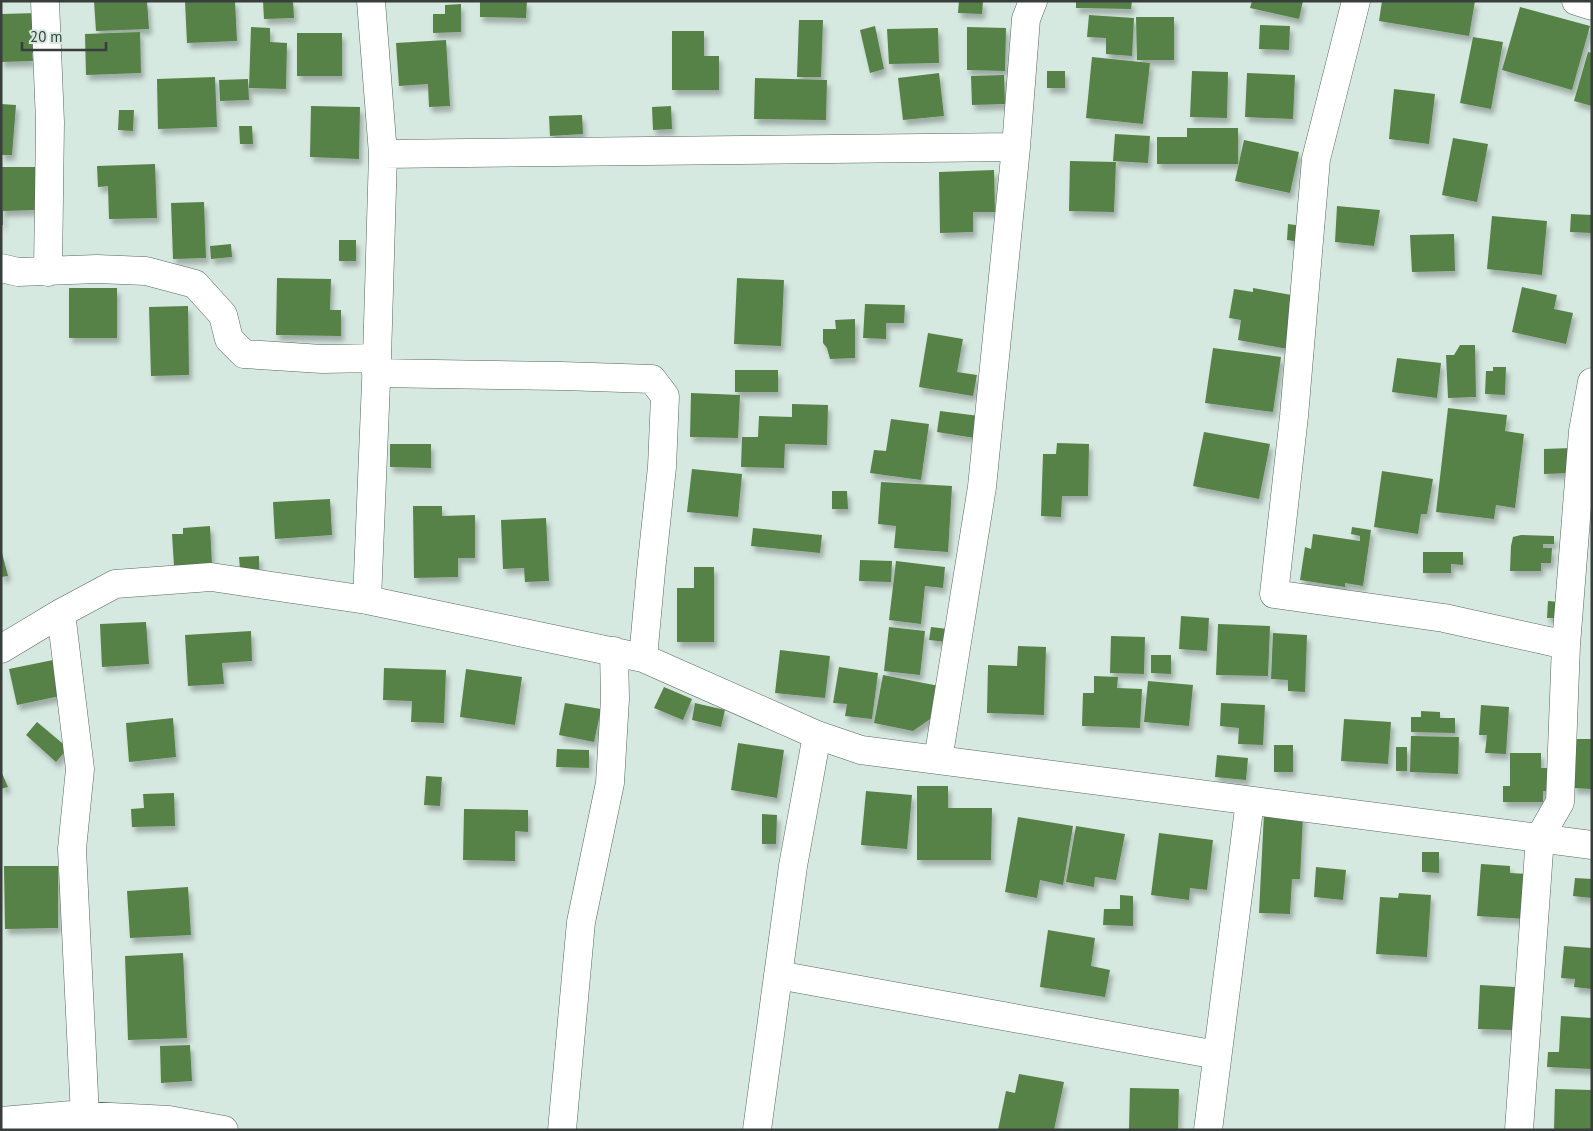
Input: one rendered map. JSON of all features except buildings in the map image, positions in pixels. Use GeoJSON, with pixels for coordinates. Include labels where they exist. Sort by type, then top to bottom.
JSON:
{"type":"FeatureCollection","features":[{"type":"Feature","properties":{"kind":"street"},"geometry":{"type":"LineString","coordinates":[[45,1],[50,122],[48,272]]}},
{"type":"Feature","properties":{"kind":"street"},"geometry":{"type":"LineString","coordinates":[[367,600],[377,366],[383,154],[371,1]]}},
{"type":"Feature","properties":{"kind":"street"},"geometry":{"type":"LineString","coordinates":[[938,760],[982,487],[1016,147],[1026,19],[1033,1]]}},
{"type":"Feature","properties":{"kind":"street"},"geometry":{"type":"LineString","coordinates":[[1356,1],[1316,159],[1294,416],[1274,594],[1444,618],[1566,645]]}},
{"type":"Feature","properties":{"kind":"street"},"geometry":{"type":"LineString","coordinates":[[1576,1],[1592,6]]}},
{"type":"Feature","properties":{"kind":"street"},"geometry":{"type":"LineString","coordinates":[[383,154],[1016,147]]}},
{"type":"Feature","properties":{"kind":"street"},"geometry":{"type":"LineString","coordinates":[[1,268],[18,272],[146,271],[194,284],[223,315],[229,339],[244,354],[322,359],[377,366],[652,379],[664,396],[664,414],[662,467],[643,658]]}},
{"type":"Feature","properties":{"kind":"street"},"geometry":{"type":"LineString","coordinates":[[1519,1130],[1540,837],[1560,802],[1566,645],[1584,431],[1592,382]]}},
{"type":"Feature","properties":{"kind":"street"},"geometry":{"type":"LineString","coordinates":[[1,649],[60,613],[115,584],[211,577],[367,600],[643,658],[817,735],[861,750],[1592,845]]}},
{"type":"Feature","properties":{"kind":"street"},"geometry":{"type":"LineString","coordinates":[[60,613],[80,768],[72,848],[84,1116]]}},
{"type":"Feature","properties":{"kind":"street"},"geometry":{"type":"LineString","coordinates":[[562,1130],[581,922],[610,783],[615,699],[614,651]]}},
{"type":"Feature","properties":{"kind":"street"},"geometry":{"type":"LineString","coordinates":[[757,1130],[793,866],[817,735]]}},
{"type":"Feature","properties":{"kind":"street"},"geometry":{"type":"LineString","coordinates":[[1208,1130],[1250,801]]}},
{"type":"Feature","properties":{"kind":"street"},"geometry":{"type":"LineString","coordinates":[[778,975],[1218,1055]]}},
{"type":"Feature","properties":{"kind":"street"},"geometry":{"type":"LineString","coordinates":[[1,1121],[72,1115],[169,1120],[224,1130]]}}]}
